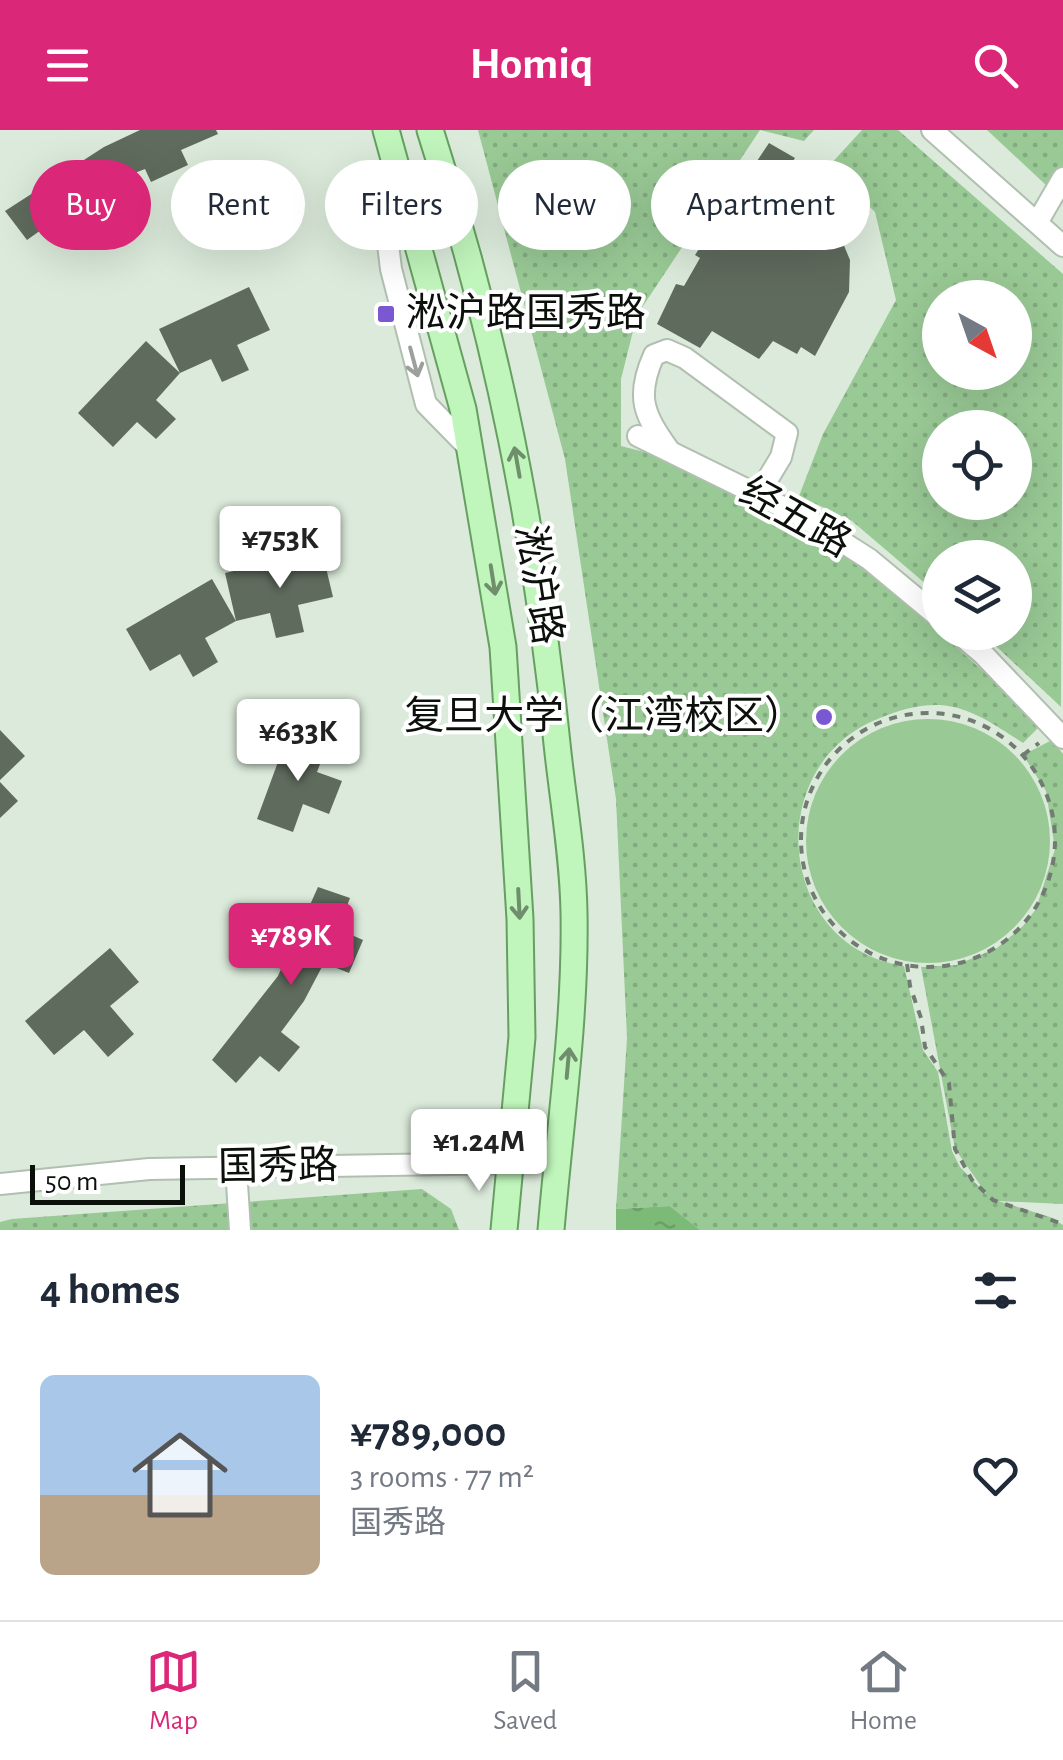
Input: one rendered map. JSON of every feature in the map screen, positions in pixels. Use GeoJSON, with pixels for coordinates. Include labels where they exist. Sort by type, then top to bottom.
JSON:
{"type":"FeatureCollection","features":[{"type":"Feature","properties":{"kind":"main road","name":"淞沪路"},"geometry":{"type":"LineString","coordinates":[[386,130],[395,160]]}},
{"type":"Feature","properties":{"kind":"main road","name":"淞沪路"},"geometry":{"type":"LineString","coordinates":[[430,130],[463,230],[504,393],[548,648],[574,911],[568,1059],[551,1230]]}},
{"type":"Feature","properties":{"kind":"main road","name":"淞沪路"},"geometry":{"type":"LineString","coordinates":[[421,250],[464,409],[503,647],[520,920],[522,1037],[504,1230]]}},
{"type":"Feature","properties":{"kind":"main road","name":"国秀路"},"geometry":{"type":"LineString","coordinates":[[510,1163],[556,1165]]}},
{"type":"Feature","properties":{"kind":"street"},"geometry":{"type":"LineString","coordinates":[[932,130],[1063,246]]}},
{"type":"Feature","properties":{"kind":"street"},"geometry":{"type":"LineString","coordinates":[[1037,222],[1063,178]]}},
{"type":"Feature","properties":{"kind":"street"},"geometry":{"type":"LineString","coordinates":[[390,250],[426,404],[471,450]]}},
{"type":"Feature","properties":{"kind":"street"},"geometry":{"type":"LineString","coordinates":[[670,452],[646,419],[643,397],[646,372],[654,355],[666,350],[685,358],[787,433],[781,457],[758,495]]}},
{"type":"Feature","properties":{"kind":"street","name":"经五路"},"geometry":{"type":"LineString","coordinates":[[638,436],[805,518],[869,559],[922,603]]}},
{"type":"Feature","properties":{"kind":"street"},"geometry":{"type":"LineString","coordinates":[[978,650],[1060,730]]}},
{"type":"Feature","properties":{"kind":"street","name":"国秀路"},"geometry":{"type":"LineString","coordinates":[[0,1184],[149,1170],[510,1163]]}},
{"type":"Feature","properties":{"kind":"street"},"geometry":{"type":"LineString","coordinates":[[236,1168],[240,1230]]}},
{"type":"Feature","properties":{"kind":"path"},"geometry":{"type":"LineString","coordinates":[[953,714],[980,722],[1005,738],[1036,772],[1054,823],[1051,872],[1036,909],[1024,926],[997,948],[956,965],[906,964],[870,954],[842,932],[821,908],[802,864],[803,813],[822,770],[864,730],[910,715],[953,714]]}},
{"type":"Feature","properties":{"kind":"path"},"geometry":{"type":"LineString","coordinates":[[906,964],[925,1047],[949,1084],[952,1135],[960,1163],[993,1200],[1063,1224]]}},
{"type":"Feature","properties":{"kind":"shaded area"},"geometry":{"type":"Polygon","coordinates":[[[478,130],[760,130],[740,160],[651,160],[651,250],[680,250],[637,315],[621,379],[621,446],[652,454],[803,524],[867,567],[922,616],[922,650],[960,650],[1042,724],[1023,743],[984,719],[951,707],[925,705],[894,712],[841,741],[815,773],[801,812],[799,852],[809,891],[829,926],[861,952],[904,966],[923,1050],[938,1072],[952,1151],[960,1167],[988,1196],[955,1149],[921,967],[956,965],[997,948],[1036,909],[1055,849],[1046,791],[1023,755],[1052,740],[1063,754],[1063,1204],[998,1201],[1050,1217],[1063,1225],[1063,1230],[700,1230],[670,1206],[616,1209],[627,1038],[616,799],[565,459],[510,250],[631,250],[631,160],[498,160],[498,206],[478,130]]]}},
{"type":"Feature","properties":{"kind":"shaded area"},"geometry":{"type":"Polygon","coordinates":[[[760,130],[814,130],[804,141],[760,130]]]}},
{"type":"Feature","properties":{"kind":"shaded area"},"geometry":{"type":"Polygon","coordinates":[[[862,130],[898,130],[1063,274],[1061,707],[1000,650],[1032,650],[1032,540],[922,540],[922,581],[852,521],[799,496],[823,434],[896,300],[875,212],[870,207],[870,160],[834,160],[862,130]]]}},
{"type":"Feature","properties":{"kind":"shaded area"},"geometry":{"type":"Polygon","coordinates":[[[987,130],[1063,130],[1063,201],[987,130]]]}},
{"type":"Feature","properties":{"kind":"shaded area"},"geometry":{"type":"Polygon","coordinates":[[[928,719],[975,728],[1015,754],[1041,794],[1050,841],[1041,888],[1015,928],[975,954],[928,963],[881,954],[841,928],[815,888],[806,841],[815,794],[841,754],[881,728],[928,719]]]}},
{"type":"Feature","properties":{"kind":"shaded area"},"geometry":{"type":"Polygon","coordinates":[[[422,1189],[451,1209],[459,1230],[0,1230],[0,1222],[12,1219],[422,1189]]]}},
{"type":"Feature","properties":{"kind":"water"},"geometry":{"type":"Polygon","coordinates":[[[670,1206],[700,1230],[616,1230],[616,1209],[670,1206]]]}},
{"type":"Feature","properties":{"kind":"building"},"geometry":{"type":"Polygon","coordinates":[[[140,130],[216,130],[218,134],[181,150],[186,160],[171,160],[171,173],[151,182],[151,160],[84,160],[140,130]]]}},
{"type":"Feature","properties":{"kind":"building"},"geometry":{"type":"Polygon","coordinates":[[[769,143],[795,158],[794,160],[758,160],[769,143]]]}},
{"type":"Feature","properties":{"kind":"building"},"geometry":{"type":"Polygon","coordinates":[[[30,195],[30,238],[27,240],[5,211],[30,195]]]}},
{"type":"Feature","properties":{"kind":"building"},"geometry":{"type":"Polygon","coordinates":[[[698,250],[846,250],[850,260],[849,292],[815,356],[801,347],[797,354],[773,341],[759,359],[712,331],[700,348],[657,324],[676,284],[684,286],[700,258],[695,255],[698,250]]]}},
{"type":"Feature","properties":{"kind":"building"},"geometry":{"type":"Polygon","coordinates":[[[249,287],[270,330],[237,345],[249,370],[222,382],[211,359],[180,373],[159,329],[249,287]]]}},
{"type":"Feature","properties":{"kind":"building"},"geometry":{"type":"Polygon","coordinates":[[[146,341],[180,373],[156,400],[176,419],[156,439],[137,422],[113,447],[78,413],[146,341]]]}},
{"type":"Feature","properties":{"kind":"building"},"geometry":{"type":"Polygon","coordinates":[[[322,551],[333,597],[298,605],[304,632],[276,638],[270,613],[236,621],[225,573],[322,551]]]}},
{"type":"Feature","properties":{"kind":"building"},"geometry":{"type":"Polygon","coordinates":[[[212,579],[236,621],[205,638],[218,662],[193,677],[180,654],[150,671],[126,629],[212,579]]]}},
{"type":"Feature","properties":{"kind":"building"},"geometry":{"type":"Polygon","coordinates":[[[0,730],[25,756],[0,780],[0,730]]]}},
{"type":"Feature","properties":{"kind":"building"},"geometry":{"type":"Polygon","coordinates":[[[289,732],[327,746],[317,772],[342,781],[329,814],[303,804],[293,832],[257,819],[289,732]]]}},
{"type":"Feature","properties":{"kind":"building"},"geometry":{"type":"Polygon","coordinates":[[[0,782],[18,801],[0,818],[0,782]]]}},
{"type":"Feature","properties":{"kind":"building"},"geometry":{"type":"Polygon","coordinates":[[[318,887],[350,898],[338,929],[363,940],[349,973],[324,963],[304,1001],[281,1032],[300,1047],[279,1072],[260,1056],[236,1083],[212,1060],[278,976],[318,887]]]}},
{"type":"Feature","properties":{"kind":"building"},"geometry":{"type":"Polygon","coordinates":[[[110,948],[139,982],[110,1006],[134,1034],[108,1057],[84,1030],[54,1055],[25,1021],[110,948]]]}},
{"type":"Feature","properties":{"kind":"place","name":"淞沪路国秀路"},"geometry":{"type":"Point","coordinates":[386,314]}},
{"type":"Feature","properties":{"kind":"place","name":"复旦大学（江湾校区）"},"geometry":{"type":"Point","coordinates":[824,717]}}]}
